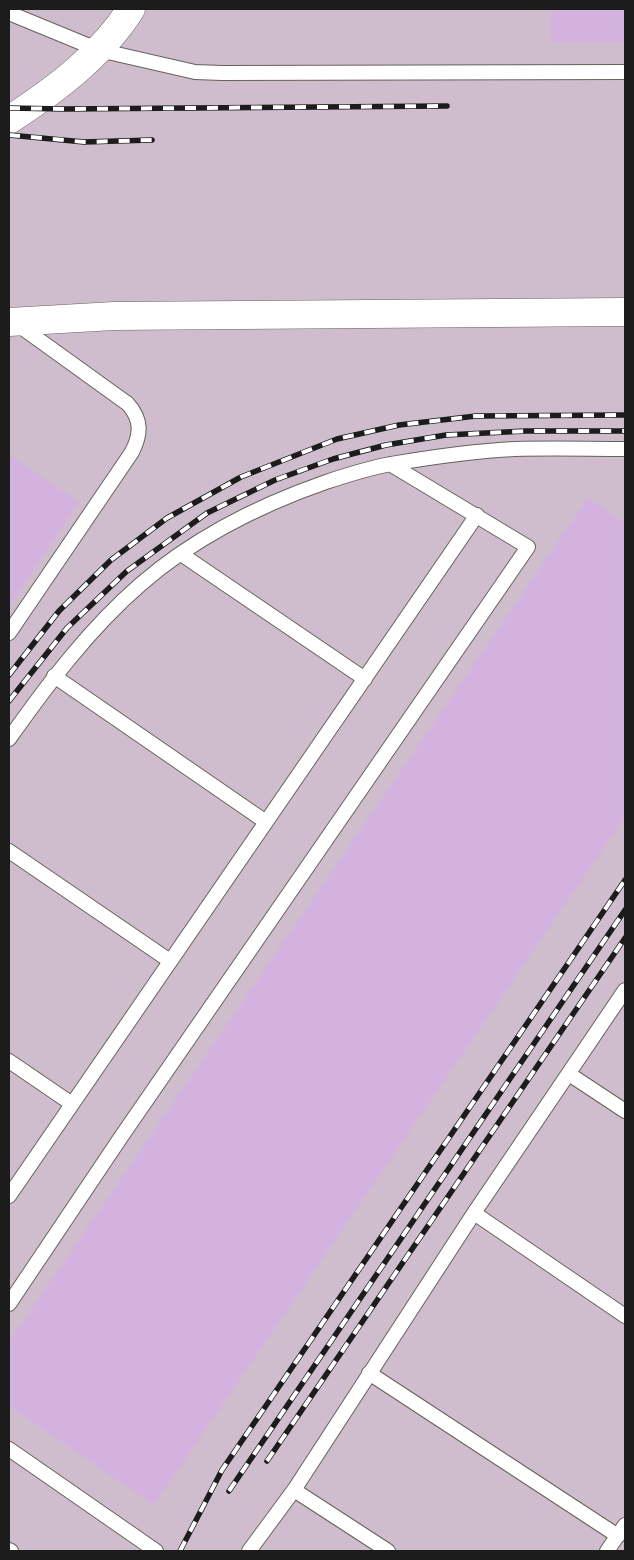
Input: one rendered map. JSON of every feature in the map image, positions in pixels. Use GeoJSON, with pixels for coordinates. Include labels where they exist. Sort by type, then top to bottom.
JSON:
{"type":"FeatureCollection","features":[{"type":"Feature","properties":{"kind":"street"},"geometry":{"type":"LineString","coordinates":[[9,120],[74,73],[99,50],[131,9]]}},
{"type":"Feature","properties":{"kind":"street"},"geometry":{"type":"LineString","coordinates":[[11,322],[114,316],[625,312]]}},
{"type":"Feature","properties":{"kind":"lane"},"geometry":{"type":"LineString","coordinates":[[9,13],[99,50],[195,72],[625,72]]}},
{"type":"Feature","properties":{"kind":"lane"},"geometry":{"type":"LineString","coordinates":[[9,633],[132,452],[138,440],[139,426],[135,412],[128,404],[11,322]]}},
{"type":"Feature","properties":{"kind":"lane"},"geometry":{"type":"LineString","coordinates":[[9,739],[54,676],[93,630],[141,584],[181,554],[227,525],[288,495],[348,475],[390,464],[454,455],[514,449],[625,449]]}},
{"type":"Feature","properties":{"kind":"lane"},"geometry":{"type":"LineString","coordinates":[[9,1304],[121,1137],[528,547],[390,464]]}},
{"type":"Feature","properties":{"kind":"lane"},"geometry":{"type":"LineString","coordinates":[[9,1196],[477,516]]}},
{"type":"Feature","properties":{"kind":"lane"},"geometry":{"type":"LineString","coordinates":[[181,554],[365,679]]}},
{"type":"Feature","properties":{"kind":"lane"},"geometry":{"type":"LineString","coordinates":[[54,676],[266,822]]}},
{"type":"Feature","properties":{"kind":"lane"},"geometry":{"type":"LineString","coordinates":[[9,851],[170,961]]}},
{"type":"Feature","properties":{"kind":"lane"},"geometry":{"type":"LineString","coordinates":[[248,1551],[294,1490],[474,1213],[625,990]]}},
{"type":"Feature","properties":{"kind":"lane"},"geometry":{"type":"LineString","coordinates":[[9,1061],[72,1104]]}},
{"type":"Feature","properties":{"kind":"lane"},"geometry":{"type":"LineString","coordinates":[[569,1074],[625,1111]]}},
{"type":"Feature","properties":{"kind":"lane"},"geometry":{"type":"LineString","coordinates":[[474,1213],[625,1316]]}},
{"type":"Feature","properties":{"kind":"lane"},"geometry":{"type":"LineString","coordinates":[[369,1373],[622,1530],[607,1551]]}},
{"type":"Feature","properties":{"kind":"lane"},"geometry":{"type":"LineString","coordinates":[[9,1449],[156,1551]]}},
{"type":"Feature","properties":{"kind":"lane"},"geometry":{"type":"LineString","coordinates":[[294,1490],[388,1551]]}},
{"type":"Feature","properties":{"kind":"shaded area"},"geometry":{"type":"Polygon","coordinates":[[[9,9],[625,9],[625,1551],[9,1551],[9,9]]]}},
{"type":"Feature","properties":{"kind":"building"},"geometry":{"type":"Polygon","coordinates":[[[551,9],[625,9],[625,42],[551,42],[551,9]]]}},
{"type":"Feature","properties":{"kind":"building"},"geometry":{"type":"Polygon","coordinates":[[[9,455],[79,502],[9,607],[9,455]]]}},
{"type":"Feature","properties":{"kind":"building"},"geometry":{"type":"Polygon","coordinates":[[[588,498],[625,523],[625,817],[154,1505],[9,1406],[9,1342],[588,498]]]}},
{"type":"Feature","properties":{"kind":"railway"},"geometry":{"type":"LineString","coordinates":[[9,108],[447,106]]}},
{"type":"Feature","properties":{"kind":"railway"},"geometry":{"type":"LineString","coordinates":[[9,135],[84,142],[152,140]]}},
{"type":"Feature","properties":{"kind":"railway"},"geometry":{"type":"LineString","coordinates":[[9,675],[59,611],[111,560],[167,518],[241,477],[337,439],[399,425],[476,416],[625,415]]}},
{"type":"Feature","properties":{"kind":"railway"},"geometry":{"type":"LineString","coordinates":[[9,701],[67,628],[127,571],[207,513],[275,480],[333,459],[386,445],[446,435],[526,431],[625,431]]}},
{"type":"Feature","properties":{"kind":"railway"},"geometry":{"type":"LineString","coordinates":[[180,1551],[222,1470],[625,880]]}},
{"type":"Feature","properties":{"kind":"railway"},"geometry":{"type":"LineString","coordinates":[[229,1491],[625,910]]}},
{"type":"Feature","properties":{"kind":"railway"},"geometry":{"type":"LineString","coordinates":[[267,1461],[625,938]]}}]}
